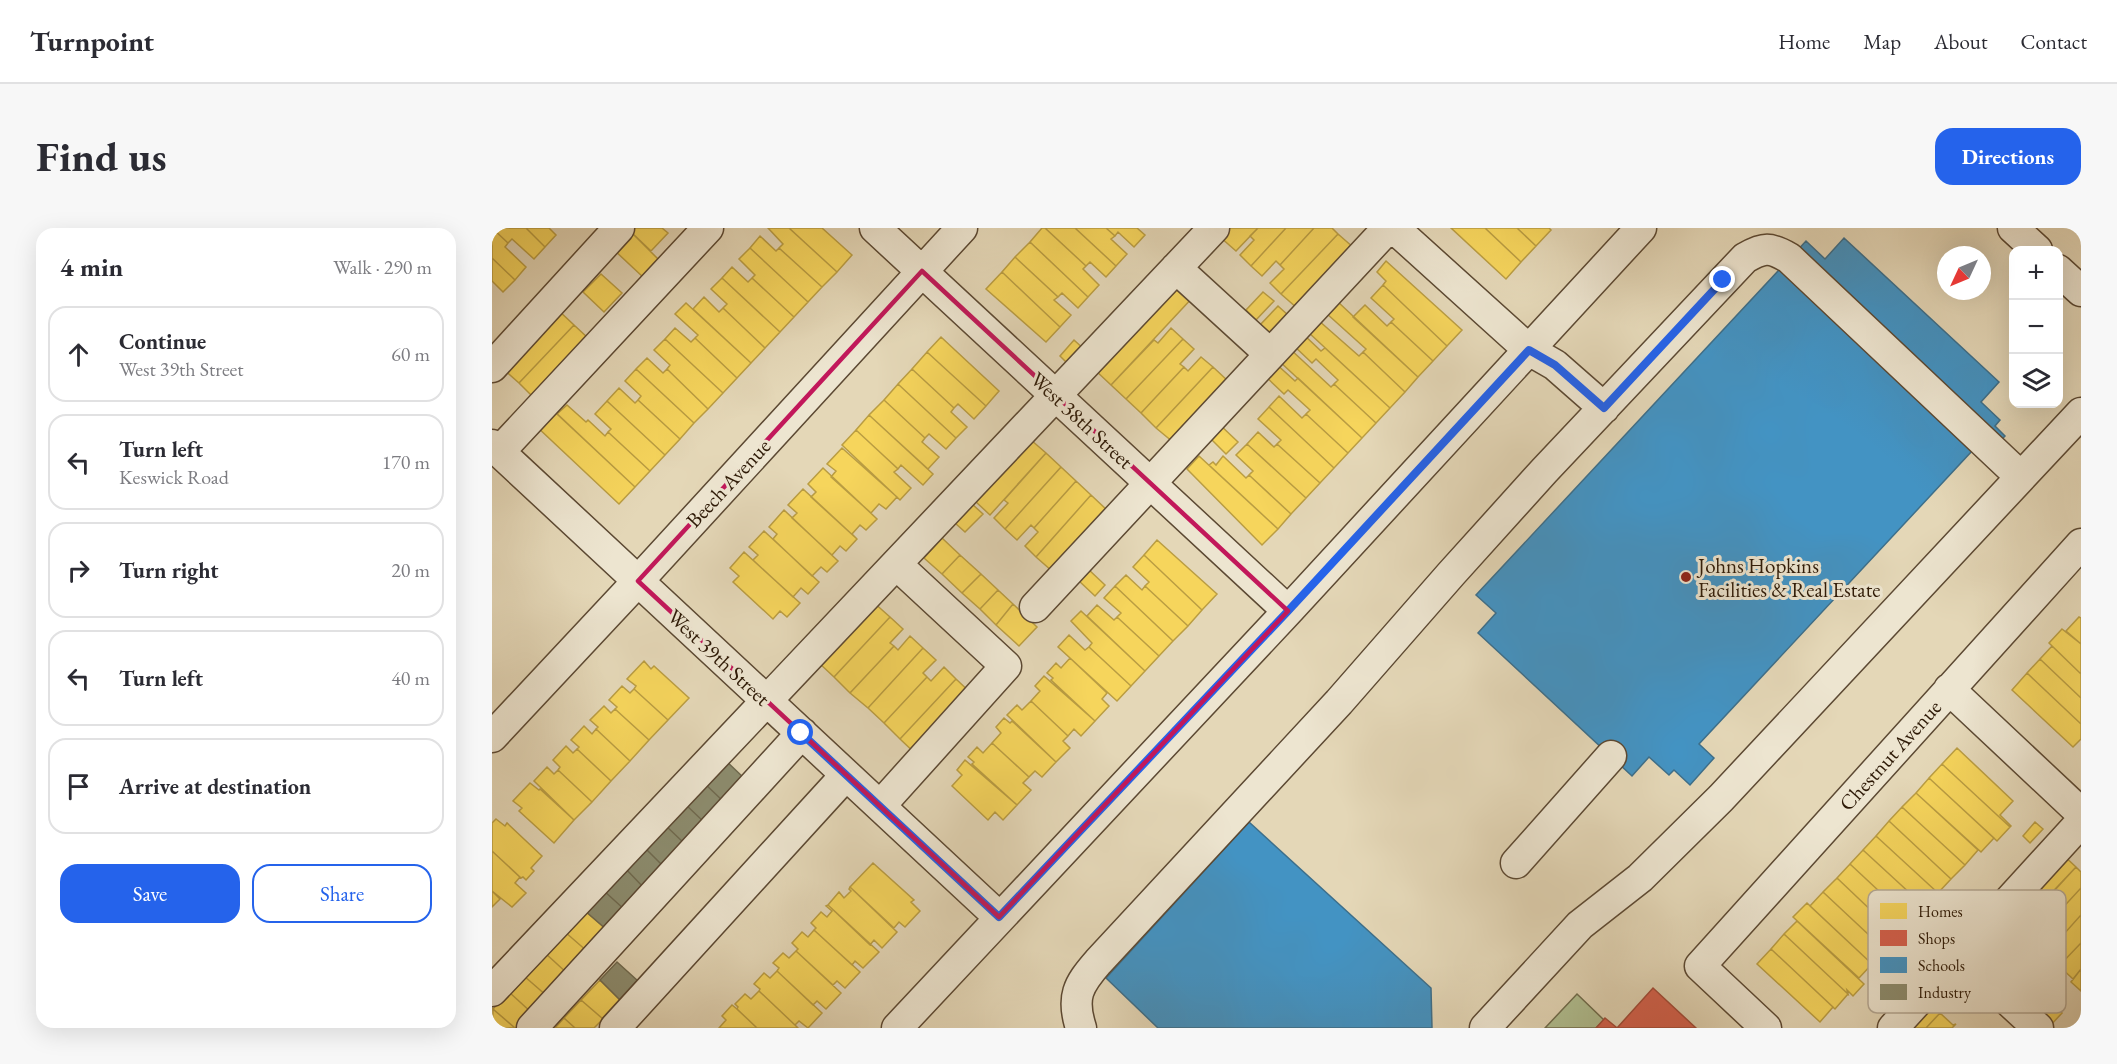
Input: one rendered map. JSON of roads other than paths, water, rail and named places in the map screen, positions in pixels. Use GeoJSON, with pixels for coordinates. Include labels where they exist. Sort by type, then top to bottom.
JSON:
{"type":"FeatureCollection","features":[{"type":"Feature","properties":{"kind":"street"},"geometry":{"type":"LineString","coordinates":[[492,367],[619,228]]}},
{"type":"Feature","properties":{"kind":"street"},"geometry":{"type":"LineString","coordinates":[[495,449],[708,228]]}},
{"type":"Feature","properties":{"kind":"street","name":"West 38th Street"},"geometry":{"type":"LineString","coordinates":[[875,228],[1288,611]]}},
{"type":"Feature","properties":{"kind":"street","name":"Beech Avenue"},"geometry":{"type":"LineString","coordinates":[[492,737],[962,228]]}},
{"type":"Feature","properties":{"kind":"street"},"geometry":{"type":"LineString","coordinates":[[492,991],[1214,228]]}},
{"type":"Feature","properties":{"kind":"street"},"geometry":{"type":"LineString","coordinates":[[1035,607],[1388,228]]}},
{"type":"Feature","properties":{"kind":"street"},"geometry":{"type":"LineString","coordinates":[[1394,228],[1529,350],[1555,365],[1604,408]]}},
{"type":"Feature","properties":{"kind":"street"},"geometry":{"type":"LineString","coordinates":[[897,1028],[1288,611],[1641,228]]}},
{"type":"Feature","properties":{"kind":"street"},"geometry":{"type":"LineString","coordinates":[[2013,228],[2033,246]]}},
{"type":"Feature","properties":{"kind":"street"},"geometry":{"type":"LineString","coordinates":[[1081,1028],[1076,999],[1081,982],[1339,702],[1451,573],[1745,258],[1760,249],[1776,250],[1789,258],[2021,477]]}},
{"type":"Feature","properties":{"kind":"street"},"geometry":{"type":"LineString","coordinates":[[1176,268],[1270,354]]}},
{"type":"Feature","properties":{"kind":"street"},"geometry":{"type":"LineString","coordinates":[[2063,275],[2081,291]]}},
{"type":"Feature","properties":{"kind":"street"},"geometry":{"type":"LineString","coordinates":[[1485,1028],[1580,925],[1640,878],[1721,798],[2081,413]]}},
{"type":"Feature","properties":{"kind":"street","name":"West 39th Street"},"geometry":{"type":"LineString","coordinates":[[495,449],[999,917]]}},
{"type":"Feature","properties":{"kind":"street","name":"Chestnut Avenue"},"geometry":{"type":"LineString","coordinates":[[1766,1028],[1700,966],[2081,544]]}},
{"type":"Feature","properties":{"kind":"street"},"geometry":{"type":"LineString","coordinates":[[880,806],[1006,666],[896,564]]}},
{"type":"Feature","properties":{"kind":"street"},"geometry":{"type":"LineString","coordinates":[[1949,689],[2081,813]]}},
{"type":"Feature","properties":{"kind":"street"},"geometry":{"type":"LineString","coordinates":[[532,1028],[801,733]]}},
{"type":"Feature","properties":{"kind":"street"},"geometry":{"type":"LineString","coordinates":[[1516,863],[1611,756]]}},
{"type":"Feature","properties":{"kind":"street"},"geometry":{"type":"LineString","coordinates":[[615,1028],[846,775]]}},
{"type":"Feature","properties":{"kind":"street"},"geometry":{"type":"LineString","coordinates":[[2019,890],[2081,822]]}},
{"type":"Feature","properties":{"kind":"street"},"geometry":{"type":"LineString","coordinates":[[1893,1028],[1907,1013]]}},
{"type":"Feature","properties":{"kind":"street"},"geometry":{"type":"LineString","coordinates":[[2022,1013],[2038,1028]]}},
{"type":"Feature","properties":{"kind":"place","name":"Johns Hopkins Facilities & Real Estate"},"geometry":{"type":"Point","coordinates":[1686,577]}}]}
